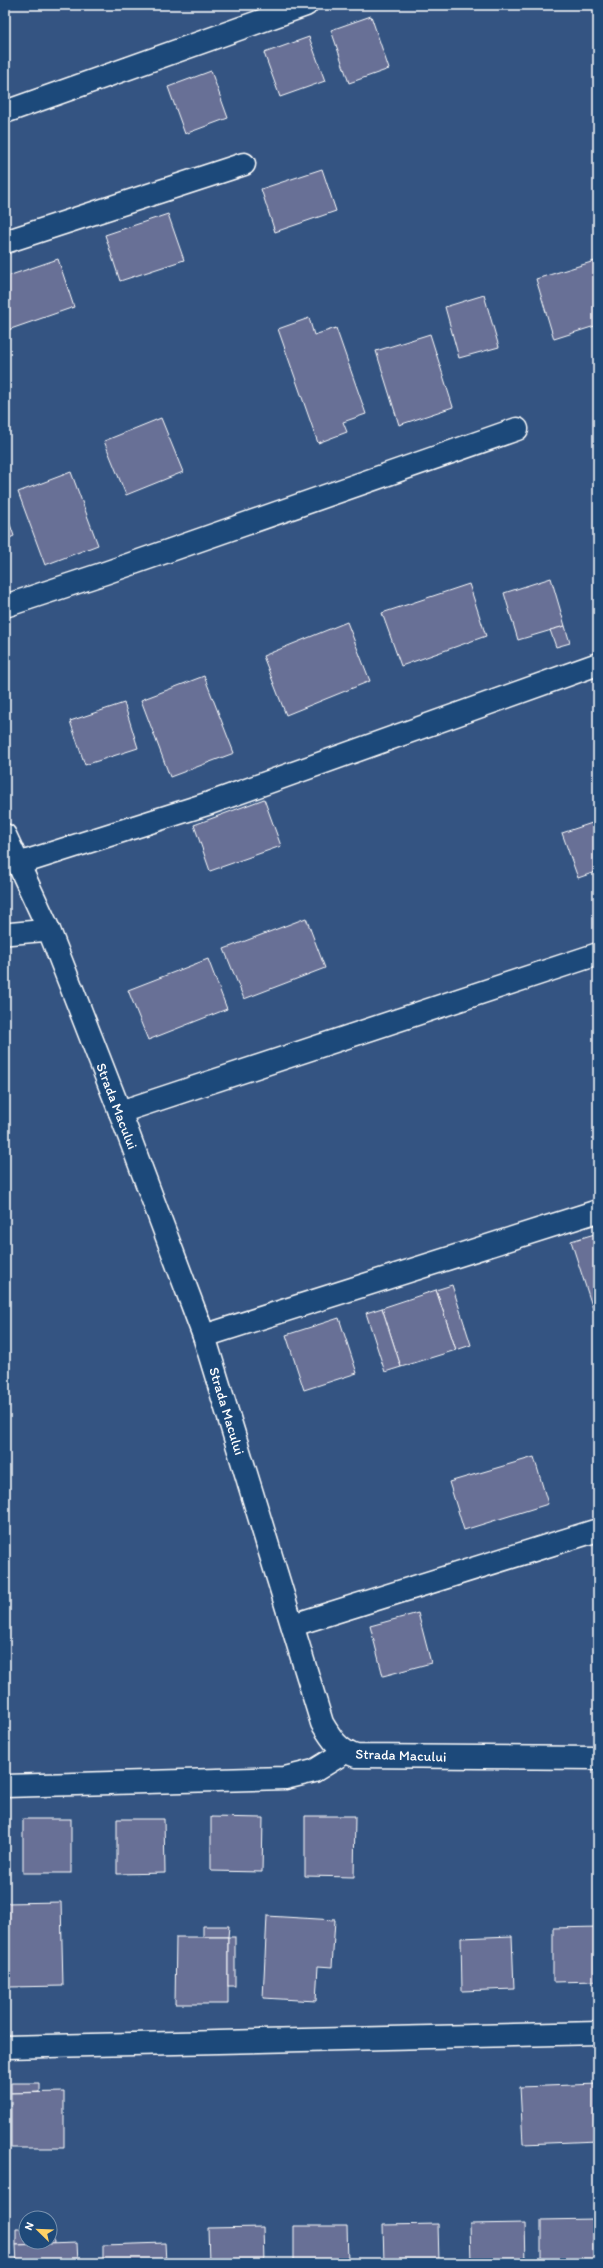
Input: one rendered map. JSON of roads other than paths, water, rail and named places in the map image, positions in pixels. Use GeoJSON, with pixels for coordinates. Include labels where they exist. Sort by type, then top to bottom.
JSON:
{"type":"FeatureCollection","features":[{"type":"Feature","properties":{"kind":"street"},"geometry":{"type":"LineString","coordinates":[[5,112],[306,5]]}},
{"type":"Feature","properties":{"kind":"street"},"geometry":{"type":"LineString","coordinates":[[5,242],[244,164]]}},
{"type":"Feature","properties":{"kind":"street"},"geometry":{"type":"LineString","coordinates":[[5,606],[105,574],[517,429]]}},
{"type":"Feature","properties":{"kind":"street"},"geometry":{"type":"LineString","coordinates":[[18,864],[210,803],[598,664]]}},
{"type":"Feature","properties":{"kind":"street","name":"Strada Macului"},"geometry":{"type":"LineString","coordinates":[[5,835],[49,930],[120,1112],[204,1336],[322,1723],[333,1741],[345,1752],[356,1756],[598,1758]]}},
{"type":"Feature","properties":{"kind":"street"},"geometry":{"type":"LineString","coordinates":[[120,1112],[598,954]]}},
{"type":"Feature","properties":{"kind":"street"},"geometry":{"type":"LineString","coordinates":[[204,1336],[598,1211]]}},
{"type":"Feature","properties":{"kind":"street"},"geometry":{"type":"LineString","coordinates":[[293,1625],[598,1530]]}},
{"type":"Feature","properties":{"kind":"street"},"geometry":{"type":"LineString","coordinates":[[5,1786],[285,1778],[314,1771],[345,1752]]}},
{"type":"Feature","properties":{"kind":"street"},"geometry":{"type":"LineString","coordinates":[[5,2047],[598,2033]]}},
{"type":"Feature","properties":{"kind":"lane"},"geometry":{"type":"LineString","coordinates":[[5,934],[49,930]]}}]}
